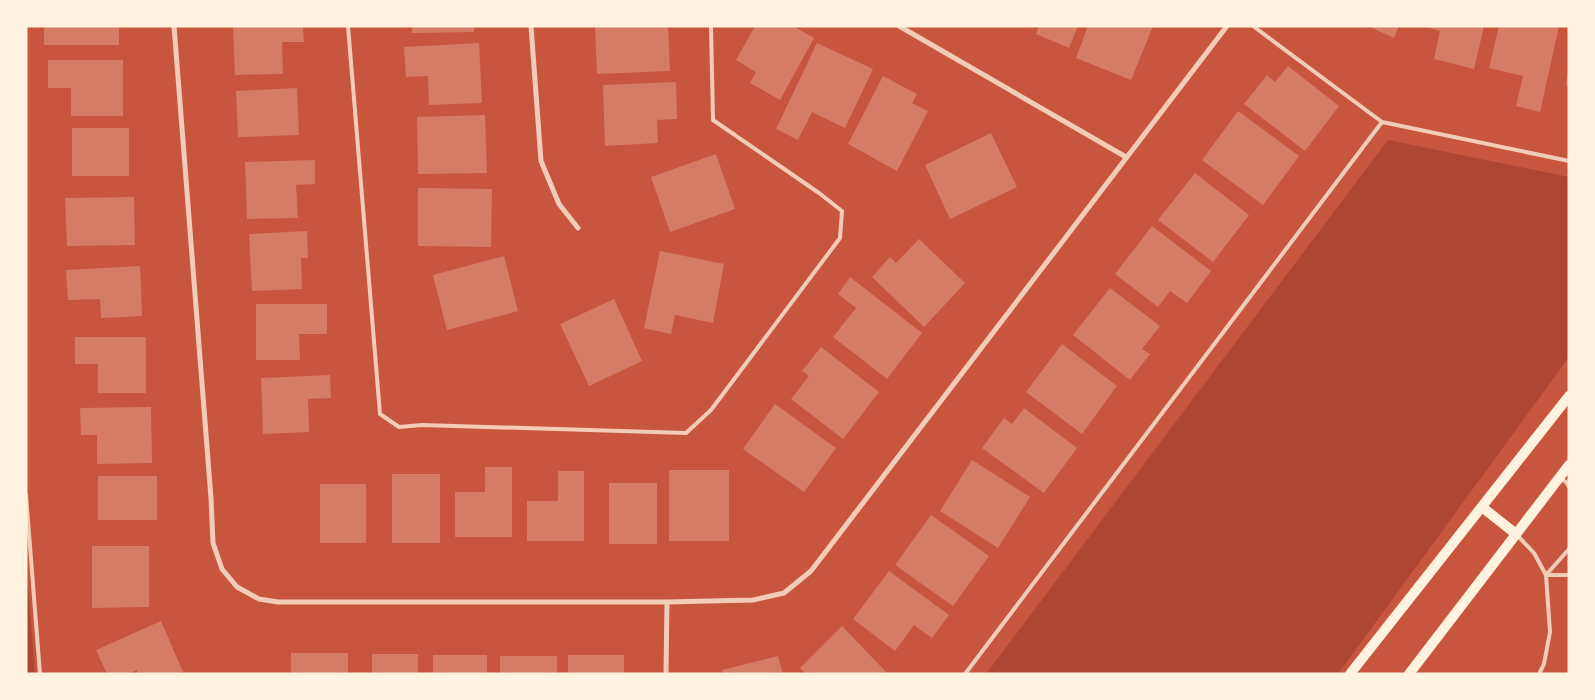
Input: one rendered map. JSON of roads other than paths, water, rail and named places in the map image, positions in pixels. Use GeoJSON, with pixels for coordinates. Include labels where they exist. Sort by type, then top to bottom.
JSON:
{"type":"FeatureCollection","features":[{"type":"Feature","properties":{"kind":"main road"},"geometry":{"type":"LineString","coordinates":[[1350,674],[1569,396]]}},
{"type":"Feature","properties":{"kind":"main road"},"geometry":{"type":"LineString","coordinates":[[1409,674],[1569,465]]}},
{"type":"Feature","properties":{"kind":"main road"},"geometry":{"type":"LineString","coordinates":[[1482,507],[1516,534]]}},
{"type":"Feature","properties":{"kind":"street"},"geometry":{"type":"LineString","coordinates":[[174,26],[213,543],[222,569],[238,587],[259,599],[278,602],[667,602],[753,600],[784,594],[811,571],[1227,26]]}},
{"type":"Feature","properties":{"kind":"street"},"geometry":{"type":"LineString","coordinates":[[531,26],[541,161],[559,204],[578,228]]}},
{"type":"Feature","properties":{"kind":"street"},"geometry":{"type":"LineString","coordinates":[[899,26],[1126,157]]}},
{"type":"Feature","properties":{"kind":"street"},"geometry":{"type":"LineString","coordinates":[[666,674],[667,602]]}},
{"type":"Feature","properties":{"kind":"lane"},"geometry":{"type":"LineString","coordinates":[[348,26],[380,414],[399,427],[686,433],[711,410],[840,238],[842,220],[842,212],[819,193],[713,120],[711,26]]}},
{"type":"Feature","properties":{"kind":"lane"},"geometry":{"type":"LineString","coordinates":[[1253,26],[1382,122],[1569,162]]}},
{"type":"Feature","properties":{"kind":"lane"},"geometry":{"type":"LineString","coordinates":[[965,674],[1382,122]]}},
{"type":"Feature","properties":{"kind":"lane"},"geometry":{"type":"LineString","coordinates":[[1559,477],[1569,487]]}},
{"type":"Feature","properties":{"kind":"lane"},"geometry":{"type":"LineString","coordinates":[[26,496],[40,674]]}},
{"type":"Feature","properties":{"kind":"lane"},"geometry":{"type":"LineString","coordinates":[[1516,534],[1534,552],[1546,575],[1550,632],[1544,664],[1540,674]]}},
{"type":"Feature","properties":{"kind":"lane"},"geometry":{"type":"LineString","coordinates":[[1546,575],[1569,549]]}},
{"type":"Feature","properties":{"kind":"lane"},"geometry":{"type":"LineString","coordinates":[[1546,575],[1569,575]]}}]}
